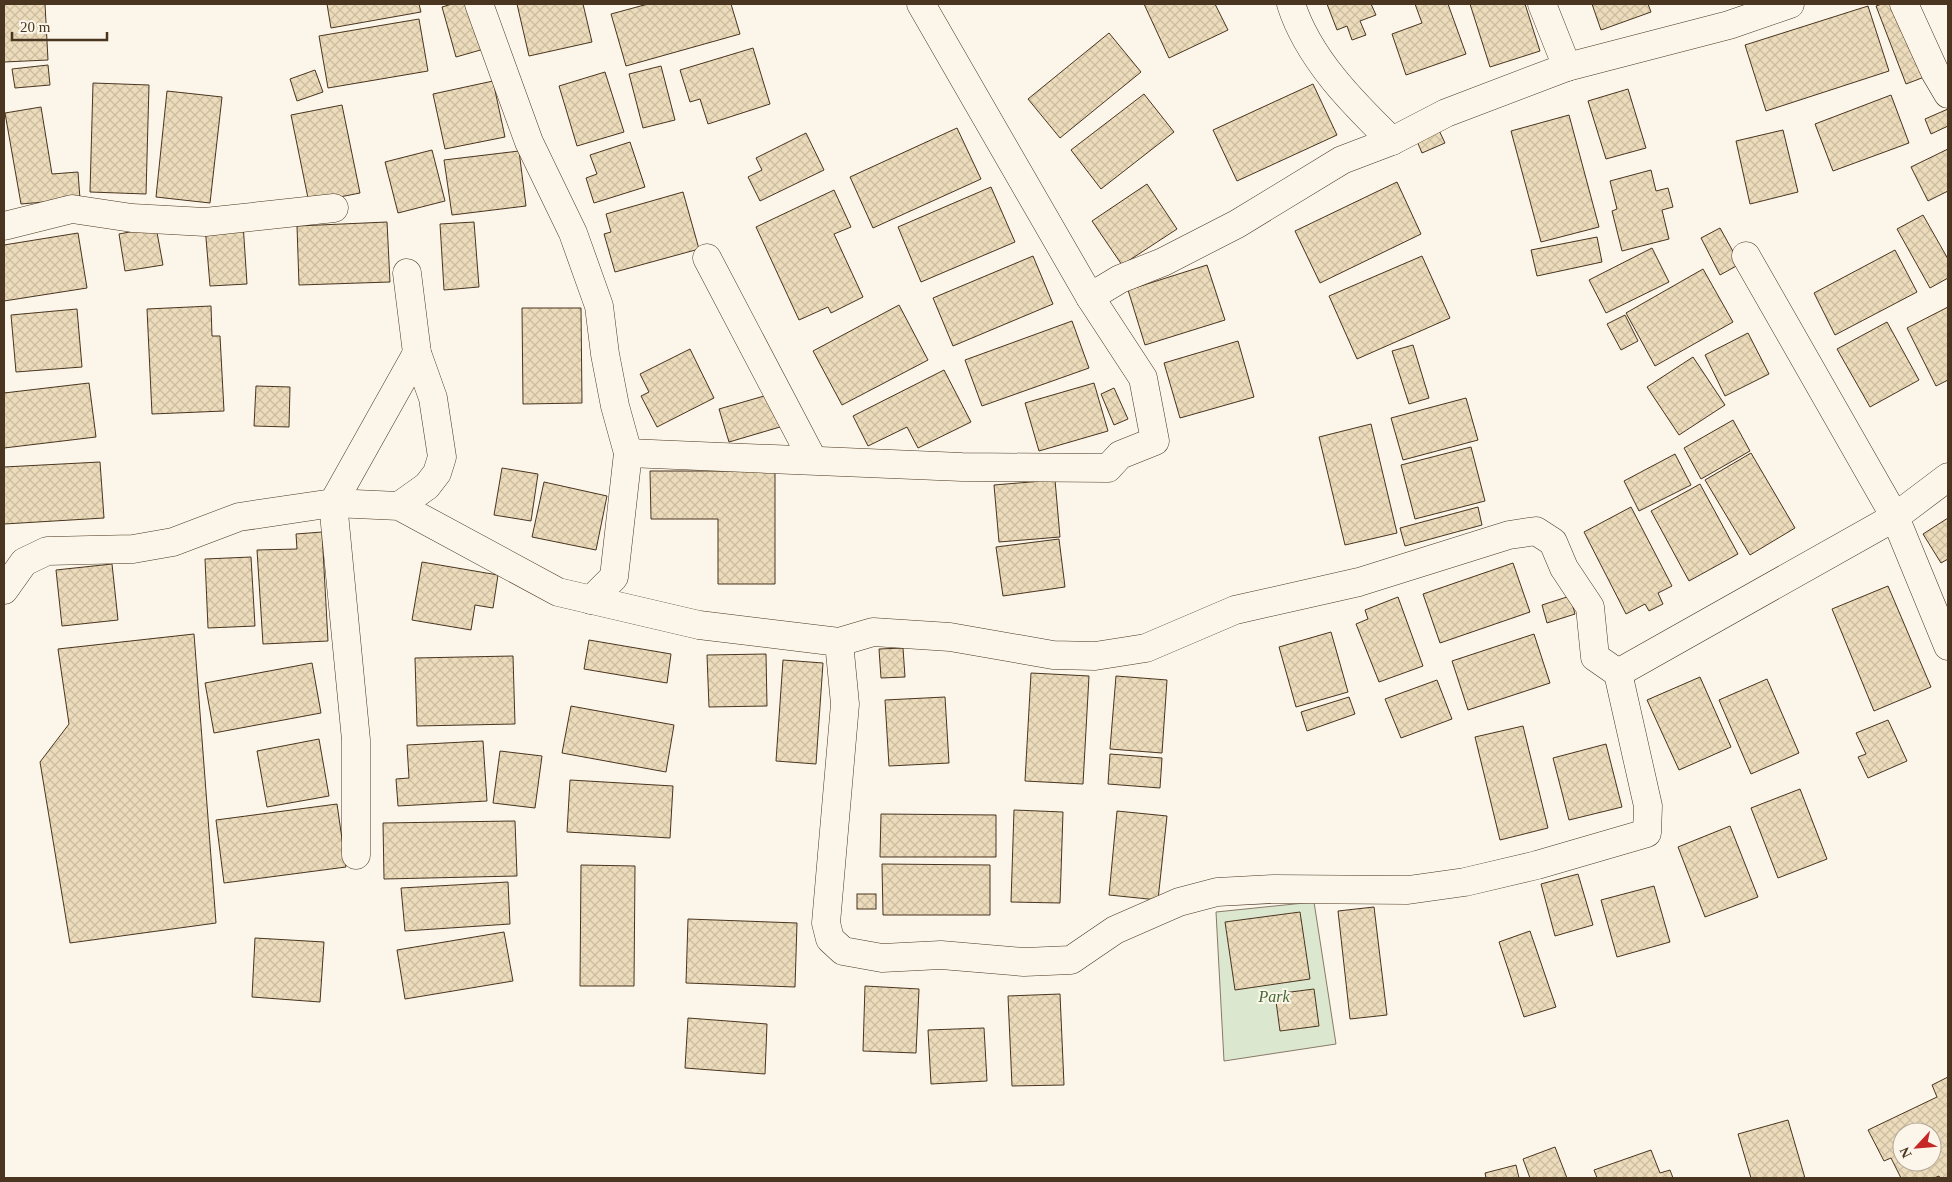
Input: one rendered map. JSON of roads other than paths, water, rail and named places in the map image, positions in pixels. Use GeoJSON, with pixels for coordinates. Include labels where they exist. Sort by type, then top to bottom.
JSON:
{"type":"FeatureCollection","features":[{"type":"Feature","properties":{"kind":"street"},"geometry":{"type":"LineString","coordinates":[[479,4],[529,142],[573,233],[599,306],[606,363],[628,453],[614,577],[591,600]]}},
{"type":"Feature","properties":{"kind":"street"},"geometry":{"type":"LineString","coordinates":[[628,453],[962,467],[1108,468],[1120,455],[1155,441],[1143,378],[1090,297],[921,4]]}},
{"type":"Feature","properties":{"kind":"street"},"geometry":{"type":"LineString","coordinates":[[1291,4],[1296,18],[1322,62],[1349,99],[1392,140]]}},
{"type":"Feature","properties":{"kind":"street"},"geometry":{"type":"LineString","coordinates":[[1542,4],[1567,67]]}},
{"type":"Feature","properties":{"kind":"street"},"geometry":{"type":"LineString","coordinates":[[1090,297],[1120,279],[1163,262],[1237,224],[1342,160],[1392,140],[1446,113],[1567,67],[1729,25],[1790,4]]}},
{"type":"Feature","properties":{"kind":"street"},"geometry":{"type":"LineString","coordinates":[[1904,4],[1934,72],[1948,94]]}},
{"type":"Feature","properties":{"kind":"street"},"geometry":{"type":"LineString","coordinates":[[4,226],[72,209],[132,218],[205,222],[334,208]]}},
{"type":"Feature","properties":{"kind":"street"},"geometry":{"type":"LineString","coordinates":[[1746,256],[1894,517],[1948,646]]}},
{"type":"Feature","properties":{"kind":"street"},"geometry":{"type":"LineString","coordinates":[[707,258],[813,460]]}},
{"type":"Feature","properties":{"kind":"street"},"geometry":{"type":"LineString","coordinates":[[399,506],[427,486],[437,473],[442,457],[434,398],[417,353],[408,273]]}},
{"type":"Feature","properties":{"kind":"street"},"geometry":{"type":"LineString","coordinates":[[356,855],[356,740],[333,502],[417,353]]}},
{"type":"Feature","properties":{"kind":"street"},"geometry":{"type":"LineString","coordinates":[[1618,672],[1894,517],[1948,477]]}},
{"type":"Feature","properties":{"kind":"street"},"geometry":{"type":"LineString","coordinates":[[4,590],[24,562],[47,551],[133,549],[165,544],[239,517],[333,502],[399,506],[558,592],[699,625],[839,642],[873,632],[950,637],[1053,655],[1095,656],[1146,648],[1235,610],[1359,582],[1509,535],[1536,531],[1553,542],[1564,568],[1590,607],[1595,657],[1618,672],[1648,806],[1647,833],[1537,865],[1465,882],[1408,890],[1274,889],[1217,892],[1179,902],[1115,930],[1071,960],[1024,962],[941,955],[882,958],[843,951],[830,939],[826,923],[845,704],[839,642]]}},
{"type":"Feature","properties":{"kind":"street"},"geometry":{"type":"LineString","coordinates":[[558,592],[614,577]]}},
{"type":"Feature","properties":{"kind":"park label","name":"Park"},"geometry":{"type":"Point","coordinates":[1274,996]}}]}
